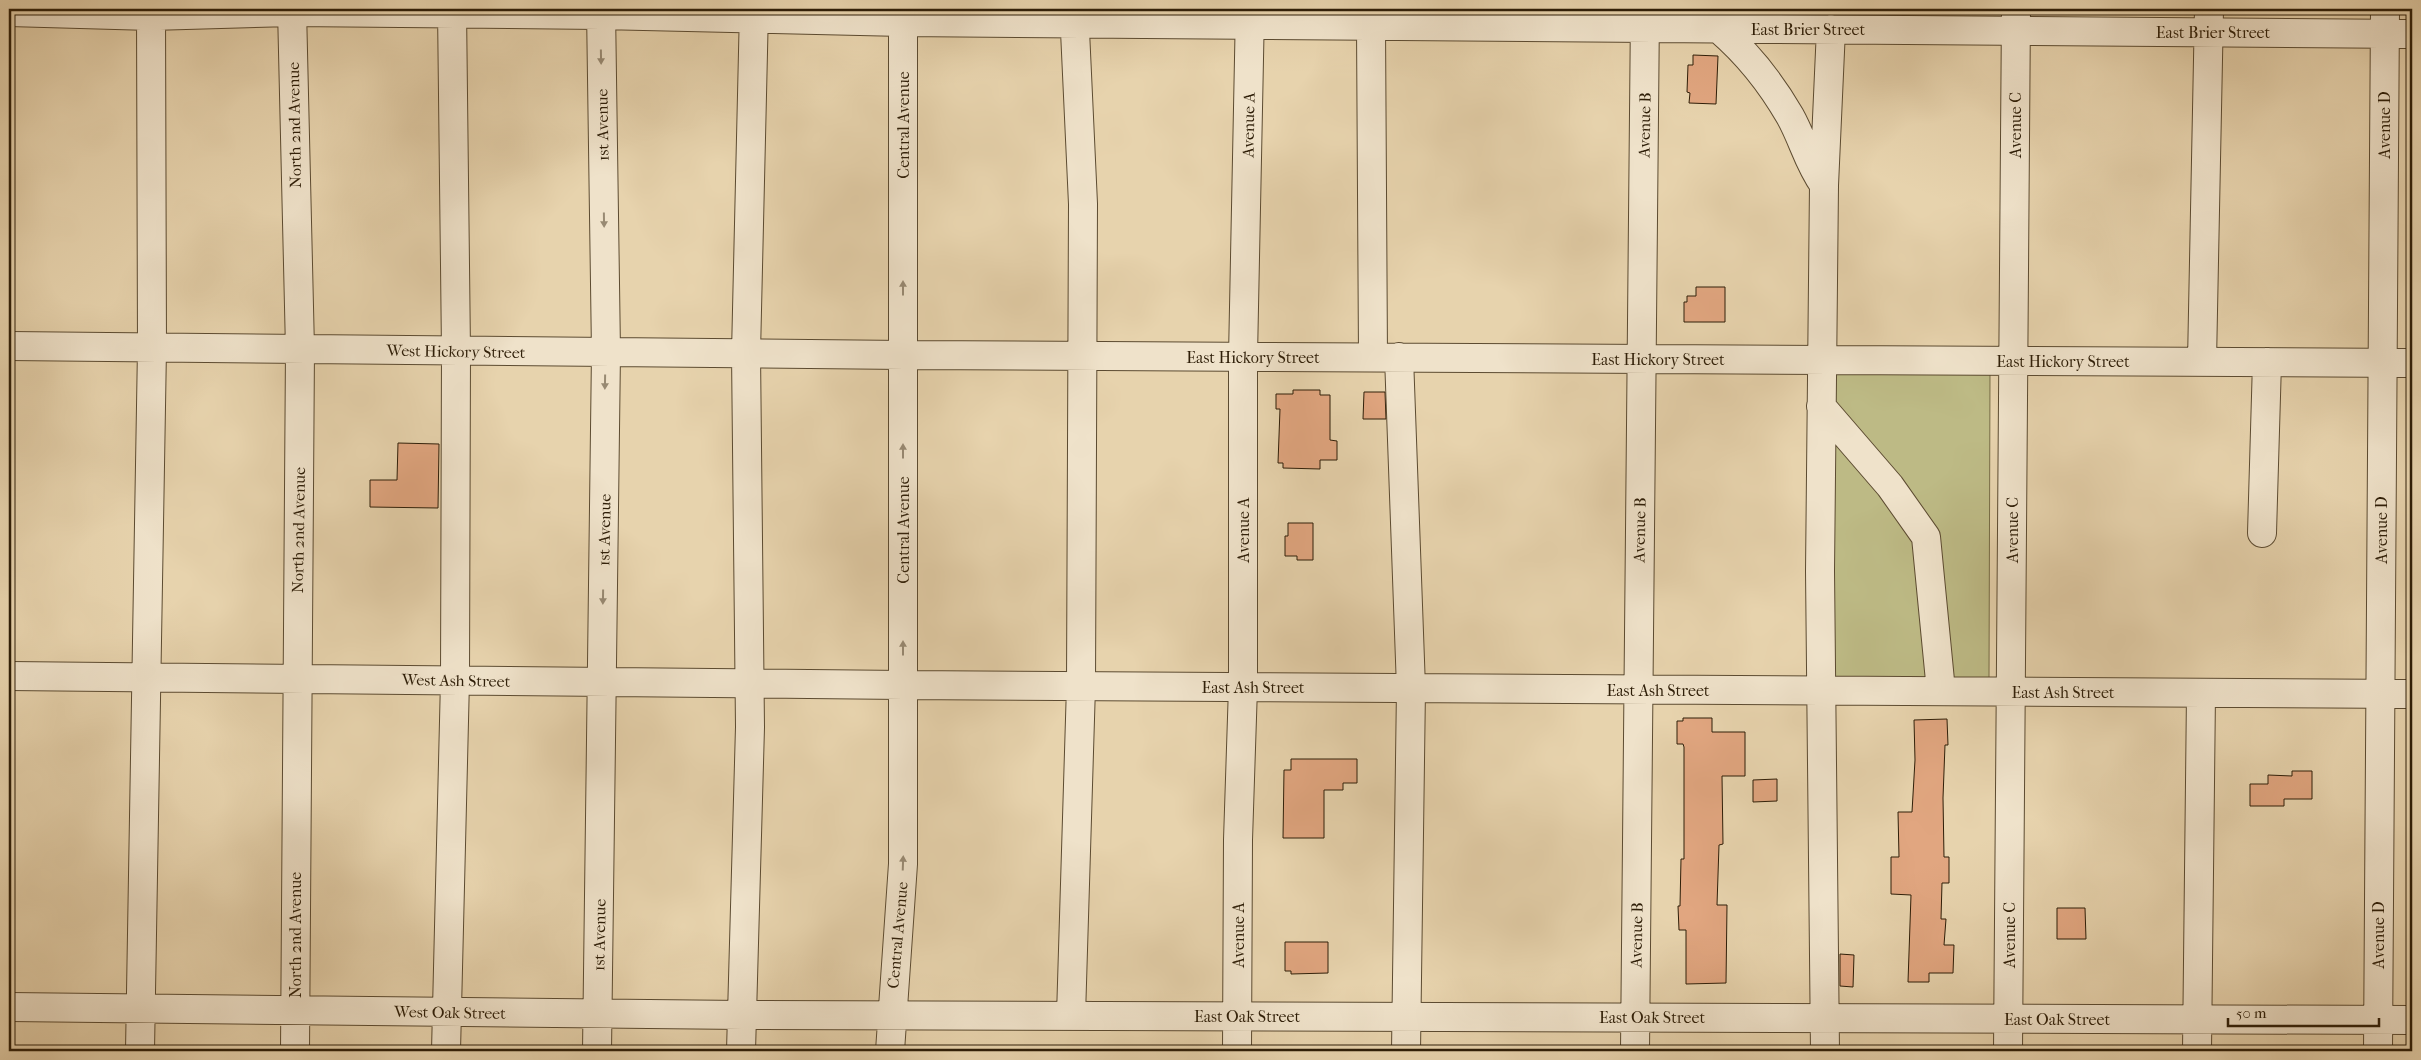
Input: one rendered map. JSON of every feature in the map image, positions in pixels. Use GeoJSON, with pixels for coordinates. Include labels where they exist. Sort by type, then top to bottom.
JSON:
{"type":"FeatureCollection","features":[{"type":"Feature","properties":{"kind":"street","name":"East Brier Street"},"geometry":{"type":"LineString","coordinates":[[9,12],[292,10],[1250,17],[1371,26],[1645,18],[1719,29],[1831,29],[2016,20],[2385,21],[2412,34]]}},
{"type":"Feature","properties":{"kind":"street","name":"North 2nd Avenue"},"geometry":{"type":"LineString","coordinates":[[292,10],[300,349],[295,1051]]}},
{"type":"Feature","properties":{"kind":"street"},"geometry":{"type":"LineString","coordinates":[[140,1051],[152,348],[151,12]]}},
{"type":"Feature","properties":{"kind":"street"},"geometry":{"type":"LineString","coordinates":[[446,1051],[455,680],[456,351],[452,12]]}},
{"type":"Feature","properties":{"kind":"street","name":"1st Avenue"},"geometry":{"type":"LineString","coordinates":[[597,1051],[606,352],[601,12]]}},
{"type":"Feature","properties":{"kind":"street"},"geometry":{"type":"LineString","coordinates":[[741,1051],[750,683],[746,353],[754,14]]}},
{"type":"Feature","properties":{"kind":"street","name":"Central Avenue"},"geometry":{"type":"LineString","coordinates":[[890,1051],[903,864],[903,15]]}},
{"type":"Feature","properties":{"kind":"street"},"geometry":{"type":"LineString","coordinates":[[1071,1016],[1081,686],[1083,204],[1074,16]]}},
{"type":"Feature","properties":{"kind":"street","name":"Avenue A"},"geometry":{"type":"LineString","coordinates":[[1238,1051],[1238,840],[1243,687],[1243,357],[1250,17]]}},
{"type":"Feature","properties":{"kind":"street","name":"Avenue B"},"geometry":{"type":"LineString","coordinates":[[1635,1051],[1645,18]]}},
{"type":"Feature","properties":{"kind":"street","name":"Avenue C"},"geometry":{"type":"LineString","coordinates":[[2008,1051],[2016,20]]}},
{"type":"Feature","properties":{"kind":"street"},"geometry":{"type":"LineString","coordinates":[[2202,362],[2208,20]]}},
{"type":"Feature","properties":{"kind":"street","name":"Avenue D"},"geometry":{"type":"LineString","coordinates":[[2378,1051],[2385,21]]}},
{"type":"Feature","properties":{"kind":"street"},"geometry":{"type":"LineString","coordinates":[[1371,26],[1386,357],[1411,688],[1406,1051]]}},
{"type":"Feature","properties":{"kind":"street"},"geometry":{"type":"LineString","coordinates":[[1719,29],[1739,46],[1765,78],[1790,116],[1812,169],[1824,185]]}},
{"type":"Feature","properties":{"kind":"street"},"geometry":{"type":"LineString","coordinates":[[1825,1051],[1820,691],[1821,406],[1824,185],[1831,29]]}},
{"type":"Feature","properties":{"kind":"street","name":"West Hickory Street"},"geometry":{"type":"LineString","coordinates":[[9,346],[904,355]]}},
{"type":"Feature","properties":{"kind":"street","name":"East Hickory Street"},"geometry":{"type":"LineString","coordinates":[[904,355],[2412,363]]}},
{"type":"Feature","properties":{"kind":"street"},"geometry":{"type":"LineString","coordinates":[[2262,533],[2267,362]]}},
{"type":"Feature","properties":{"kind":"street"},"geometry":{"type":"LineString","coordinates":[[1821,406],[1890,486],[1926,537],[1941,691]]}},
{"type":"Feature","properties":{"kind":"street","name":"West Ash Street"},"geometry":{"type":"LineString","coordinates":[[9,676],[903,685]]}},
{"type":"Feature","properties":{"kind":"street","name":"East Ash Street"},"geometry":{"type":"LineString","coordinates":[[903,685],[2412,694]]}},
{"type":"Feature","properties":{"kind":"street"},"geometry":{"type":"LineString","coordinates":[[2197,1051],[2201,693]]}},
{"type":"Feature","properties":{"kind":"street","name":"West Oak Street"},"geometry":{"type":"LineString","coordinates":[[9,1008],[891,1015]]}},
{"type":"Feature","properties":{"kind":"street","name":"East Oak Street"},"geometry":{"type":"LineString","coordinates":[[891,1015],[2412,1020]]}},
{"type":"Feature","properties":{"kind":"shaded area"},"geometry":{"type":"Polygon","coordinates":[[[1828,370],[1990,372],[1989,679],[1826,677],[1828,370]]]}},
{"type":"Feature","properties":{"kind":"building"},"geometry":{"type":"Polygon","coordinates":[[[1693,55],[1718,56],[1716,104],[1689,103],[1690,93],[1687,92],[1688,65],[1693,65],[1693,55]]]}},
{"type":"Feature","properties":{"kind":"building"},"geometry":{"type":"Polygon","coordinates":[[[1696,287],[1725,287],[1725,322],[1684,322],[1684,302],[1687,302],[1687,296],[1696,296],[1696,287]]]}},
{"type":"Feature","properties":{"kind":"building"},"geometry":{"type":"Polygon","coordinates":[[[1293,390],[1320,390],[1320,395],[1330,395],[1330,440],[1337,441],[1337,460],[1320,460],[1320,469],[1283,468],[1283,463],[1278,463],[1280,409],[1276,409],[1276,394],[1293,394],[1293,390]]]}},
{"type":"Feature","properties":{"kind":"building"},"geometry":{"type":"Polygon","coordinates":[[[1364,392],[1385,392],[1386,419],[1363,419],[1364,392]]]}},
{"type":"Feature","properties":{"kind":"building"},"geometry":{"type":"Polygon","coordinates":[[[398,443],[439,444],[438,508],[370,507],[370,480],[397,480],[398,443]]]}},
{"type":"Feature","properties":{"kind":"building"},"geometry":{"type":"Polygon","coordinates":[[[1288,523],[1313,523],[1313,560],[1297,560],[1297,556],[1285,556],[1285,536],[1288,536],[1288,523]]]}},
{"type":"Feature","properties":{"kind":"building"},"geometry":{"type":"Polygon","coordinates":[[[1683,718],[1712,718],[1712,732],[1745,732],[1745,776],[1722,776],[1723,844],[1719,845],[1717,905],[1727,905],[1726,983],[1686,984],[1686,930],[1679,930],[1678,906],[1680,906],[1681,859],[1684,859],[1684,747],[1683,744],[1677,744],[1677,721],[1683,721],[1683,718]]]}},
{"type":"Feature","properties":{"kind":"building"},"geometry":{"type":"Polygon","coordinates":[[[1947,719],[1948,745],[1945,745],[1943,798],[1944,857],[1949,857],[1949,883],[1942,883],[1941,919],[1946,919],[1944,945],[1954,945],[1953,973],[1929,973],[1929,982],[1908,982],[1911,895],[1891,894],[1891,857],[1899,857],[1898,812],[1912,812],[1915,760],[1914,720],[1947,719]]]}},
{"type":"Feature","properties":{"kind":"building"},"geometry":{"type":"Polygon","coordinates":[[[1291,759],[1357,759],[1357,783],[1343,783],[1343,790],[1324,790],[1324,838],[1283,838],[1284,770],[1291,770],[1291,759]]]}},
{"type":"Feature","properties":{"kind":"building"},"geometry":{"type":"Polygon","coordinates":[[[2292,771],[2312,771],[2312,799],[2284,799],[2284,806],[2250,806],[2250,784],[2268,784],[2268,775],[2292,776],[2292,771]]]}},
{"type":"Feature","properties":{"kind":"building"},"geometry":{"type":"Polygon","coordinates":[[[1777,779],[1777,801],[1753,802],[1753,780],[1777,779]]]}},
{"type":"Feature","properties":{"kind":"building"},"geometry":{"type":"Polygon","coordinates":[[[2057,908],[2085,908],[2086,939],[2057,939],[2057,908]]]}},
{"type":"Feature","properties":{"kind":"building"},"geometry":{"type":"Polygon","coordinates":[[[1285,942],[1328,942],[1328,973],[1291,974],[1291,971],[1285,971],[1285,942]]]}},
{"type":"Feature","properties":{"kind":"building"},"geometry":{"type":"Polygon","coordinates":[[[1840,954],[1854,955],[1853,987],[1840,986],[1840,954]]]}}]}
